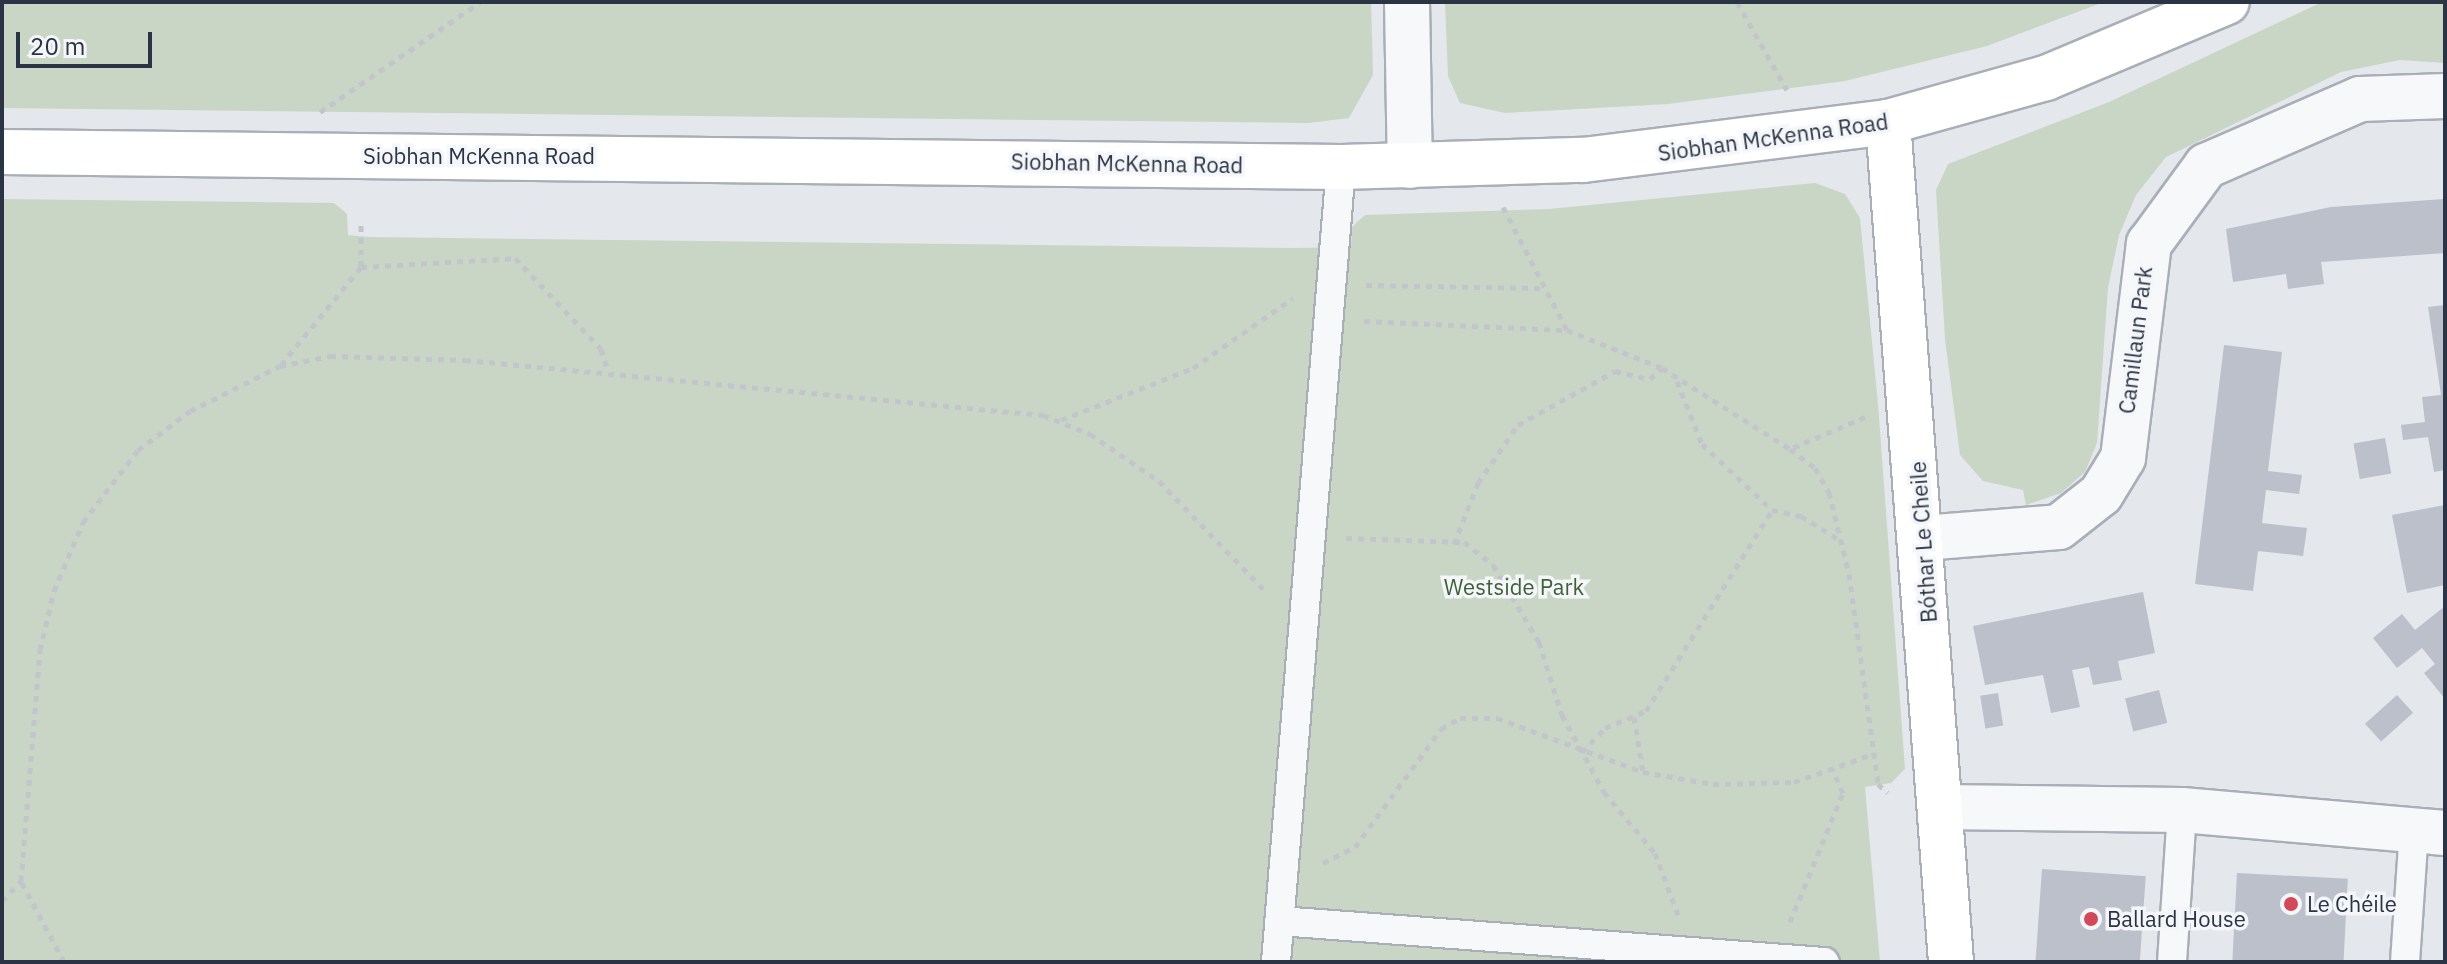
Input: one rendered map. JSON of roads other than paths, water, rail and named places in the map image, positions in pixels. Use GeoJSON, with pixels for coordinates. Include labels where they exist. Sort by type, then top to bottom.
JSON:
{"type":"FeatureCollection","features":[{"type":"Feature","properties":{"kind":"street"},"geometry":{"type":"LineString","coordinates":[[1407,2],[1410,166]]}},
{"type":"Feature","properties":{"kind":"street","name":"Siobhan McKenna Road"},"geometry":{"type":"LineString","coordinates":[[2,152],[1341,167],[1666,154],[1888,122],[2046,78],[2227,2]]}},
{"type":"Feature","properties":{"kind":"street","name":"Camillaun Park"},"geometry":{"type":"LineString","coordinates":[[1923,538],[2059,527],[2101,494],[2123,458],[2149,244],[2206,166],[2360,99],[2445,96]]}},
{"type":"Feature","properties":{"kind":"street","name":"Bóthar Le Cheile"},"geometry":{"type":"LineString","coordinates":[[1888,122],[1923,538],[1951,962]]}},
{"type":"Feature","properties":{"kind":"street"},"geometry":{"type":"LineString","coordinates":[[1942,807],[2182,810],[2430,832]]}},
{"type":"Feature","properties":{"kind":"lane"},"geometry":{"type":"LineString","coordinates":[[1276,962],[1332,320],[1341,167]]}},
{"type":"Feature","properties":{"kind":"lane"},"geometry":{"type":"LineString","coordinates":[[2172,962],[2182,810]]}},
{"type":"Feature","properties":{"kind":"lane"},"geometry":{"type":"LineString","coordinates":[[2405,962],[2430,832]]}},
{"type":"Feature","properties":{"kind":"lane"},"geometry":{"type":"LineString","coordinates":[[1280,921],[1824,962]]}},
{"type":"Feature","properties":{"kind":"place","name":"Le Chéile"},"geometry":{"type":"Point","coordinates":[2291,904]}},
{"type":"Feature","properties":{"kind":"place","name":"Ballard House"},"geometry":{"type":"Point","coordinates":[2091,919]}},
{"type":"Feature","properties":{"kind":"park label","name":"Westside Park"},"geometry":{"type":"Point","coordinates":[1514,587]}}]}
